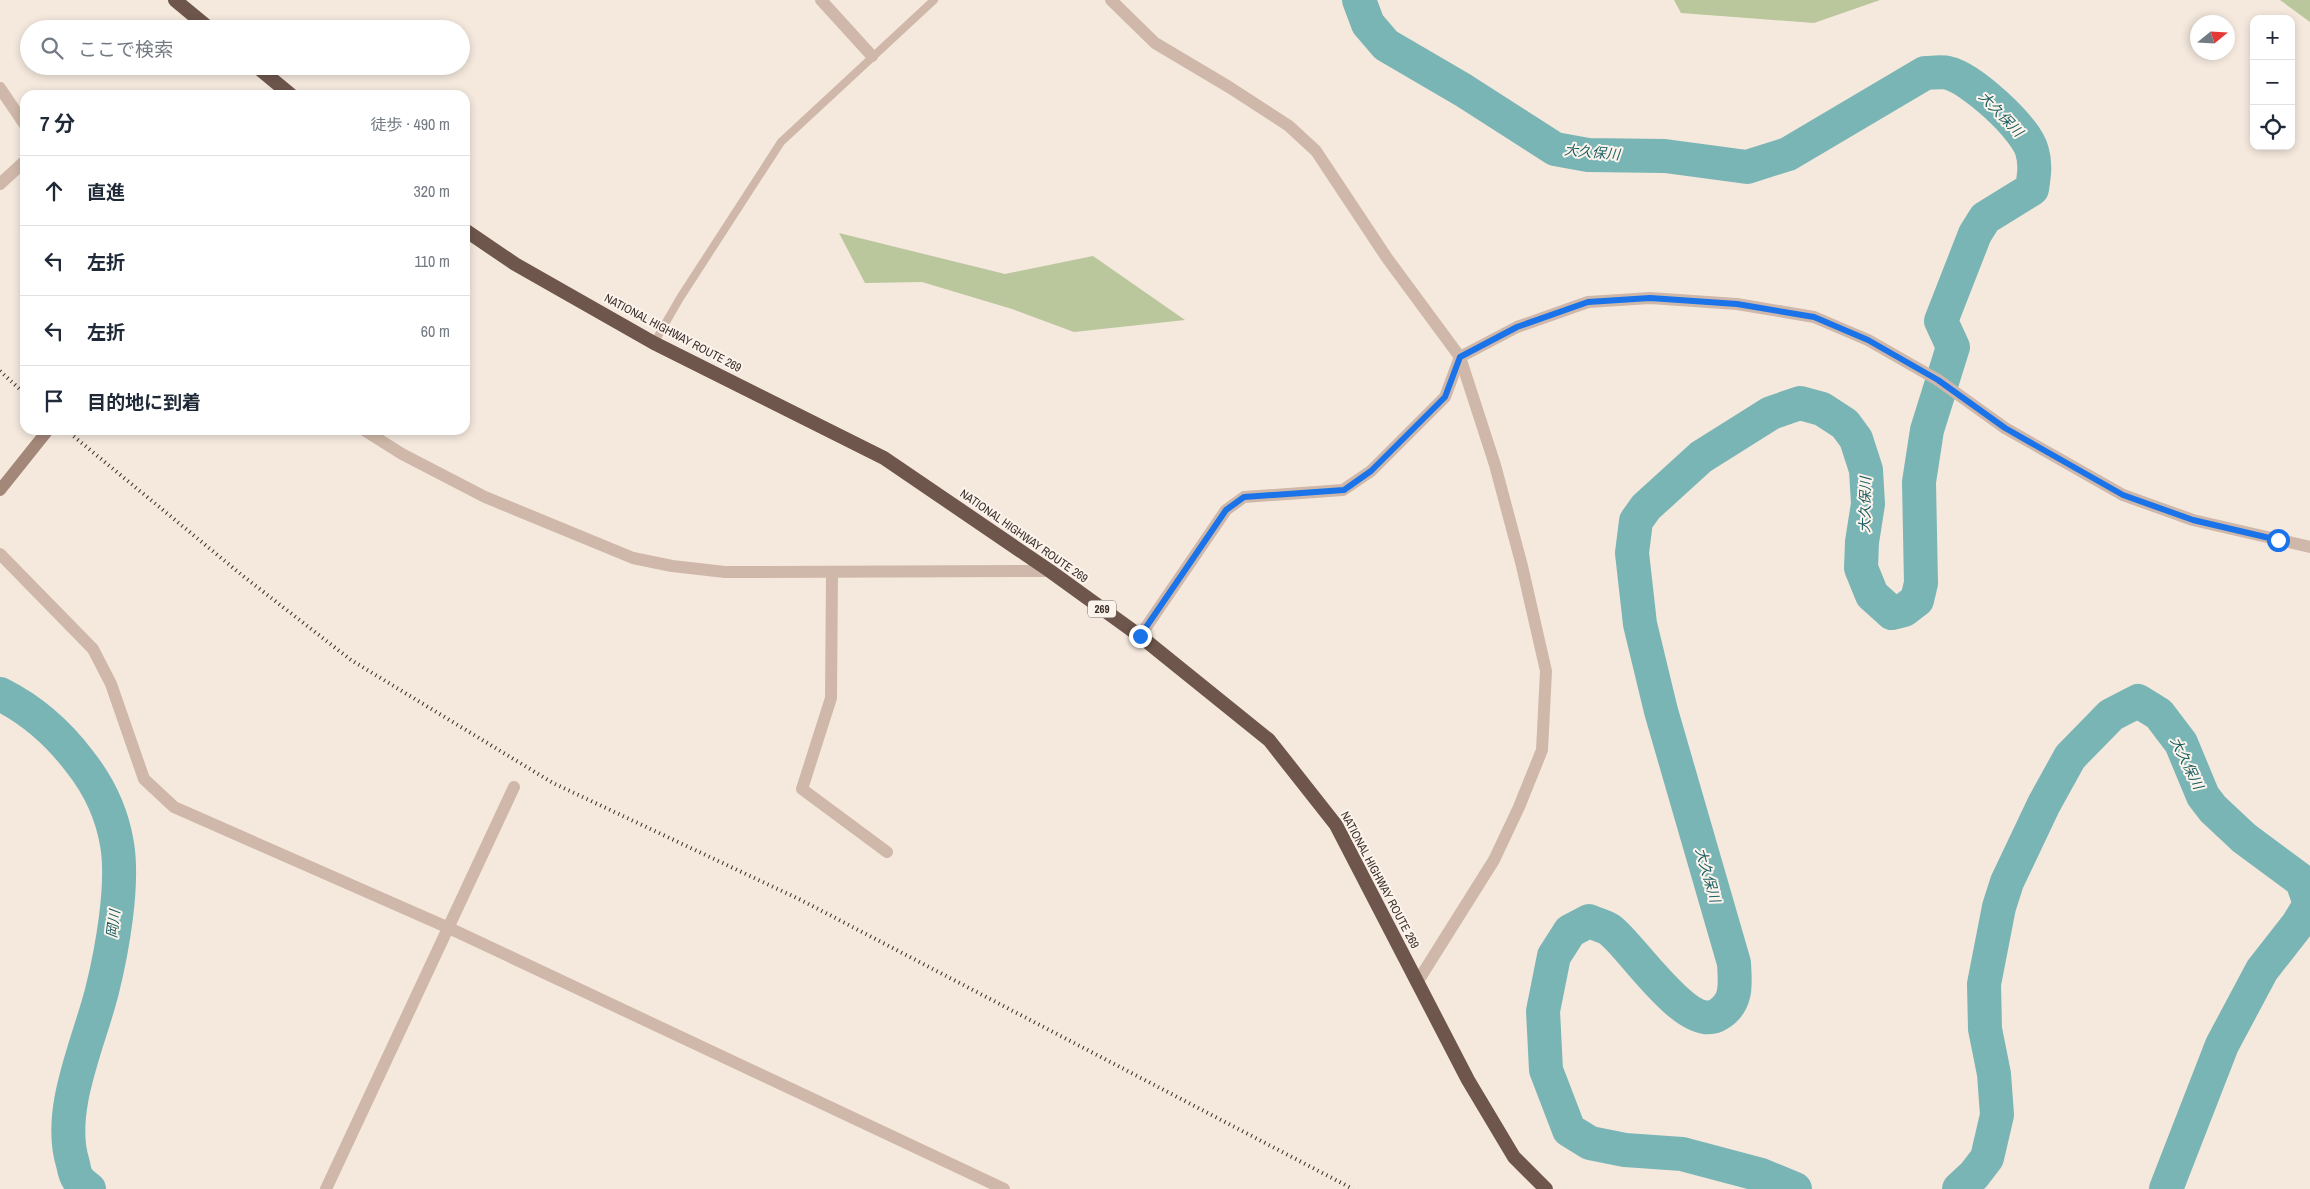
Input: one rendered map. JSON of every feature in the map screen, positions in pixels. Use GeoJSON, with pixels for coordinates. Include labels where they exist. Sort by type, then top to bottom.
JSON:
{"type":"FeatureCollection","features":[{"type":"Feature","properties":{"kind":"highway"},"geometry":{"type":"LineString","coordinates":[[175,0],[199,20]]}},
{"type":"Feature","properties":{"kind":"highway"},"geometry":{"type":"LineString","coordinates":[[267,75],[285,90]]}},
{"type":"Feature","properties":{"kind":"highway","name":"NATIONAL HIGHWAY ROUTE 269"},"geometry":{"type":"LineString","coordinates":[[470,233],[515,264],[654,343],[884,458],[1050,571],[1140,636],[1269,740],[1336,825],[1468,1080],[1514,1157],[1546,1189]]}},
{"type":"Feature","properties":{"kind":"main road"},"geometry":{"type":"LineString","coordinates":[[0,490],[44,435]]}},
{"type":"Feature","properties":{"kind":"street"},"geometry":{"type":"LineString","coordinates":[[821,0],[872,56]]}},
{"type":"Feature","properties":{"kind":"street"},"geometry":{"type":"LineString","coordinates":[[1112,0],[1155,43],[1229,86],[1289,126],[1316,151],[1387,258],[1460,357],[1494,466],[1522,566],[1546,671],[1542,750],[1519,807],[1494,860],[1418,981]]}},
{"type":"Feature","properties":{"kind":"street"},"geometry":{"type":"LineString","coordinates":[[0,88],[20,117]]}},
{"type":"Feature","properties":{"kind":"street"},"geometry":{"type":"LineString","coordinates":[[0,184],[20,166]]}},
{"type":"Feature","properties":{"kind":"street"},"geometry":{"type":"LineString","coordinates":[[1140,636],[1226,510],[1244,497],[1344,490],[1371,471],[1445,397],[1460,357],[1517,327],[1588,302],[1650,298],[1737,304],[1814,317],[1868,340],[1938,380],[2005,428],[2123,495],[2193,520],[2310,547]]}},
{"type":"Feature","properties":{"kind":"street"},"geometry":{"type":"LineString","coordinates":[[372,435],[402,454],[486,497],[633,558],[672,566],[725,572],[1050,571]]}},
{"type":"Feature","properties":{"kind":"street"},"geometry":{"type":"LineString","coordinates":[[0,554],[92,649],[110,684],[144,779],[174,808],[449,928],[1004,1189]]}},
{"type":"Feature","properties":{"kind":"street"},"geometry":{"type":"LineString","coordinates":[[832,572],[830,698],[802,789],[887,852]]}},
{"type":"Feature","properties":{"kind":"street"},"geometry":{"type":"LineString","coordinates":[[326,1189],[514,787]]}},
{"type":"Feature","properties":{"kind":"lane"},"geometry":{"type":"LineString","coordinates":[[654,343],[680,298],[781,142],[934,0]]}},
{"type":"Feature","properties":{"kind":"green space"},"geometry":{"type":"Polygon","coordinates":[[[1674,0],[1880,0],[1814,23],[1681,13],[1674,0]]]}},
{"type":"Feature","properties":{"kind":"green space"},"geometry":{"type":"Polygon","coordinates":[[[2280,0],[2310,0],[2310,22],[2280,0]]]}},
{"type":"Feature","properties":{"kind":"green space"},"geometry":{"type":"Polygon","coordinates":[[[839,233],[1005,274],[1093,256],[1185,320],[1074,332],[1012,309],[922,282],[865,283],[839,233]]]}},
{"type":"Feature","properties":{"kind":"waterway","name":"大久保川"},"geometry":{"type":"LineString","coordinates":[[1359,0],[1368,24],[1386,45],[1463,90],[1555,149],[1588,155],[1665,156],[1747,167],[1788,154],[1925,73],[1939,72],[1958,77],[1996,105],[2020,130],[2032,151],[2034,165],[2032,189],[1985,218],[1975,234],[1941,321],[1953,347],[1927,430],[1919,482],[1921,583],[1917,600],[1904,610],[1892,613],[1872,595],[1861,568],[1862,542],[1868,504],[1866,470],[1856,439],[1845,424],[1822,409],[1800,403],[1771,413],[1701,457],[1646,507],[1636,521],[1632,553],[1640,624],[1661,711],[1734,963],[1734,991],[1730,1004],[1719,1014],[1706,1017],[1692,1012],[1661,986],[1610,930],[1589,921],[1570,931],[1554,956],[1543,1011],[1546,1070],[1569,1130],[1590,1143],[1625,1150],[1682,1154],[1761,1175],[1795,1189]]}},
{"type":"Feature","properties":{"kind":"waterway","name":"岡川"},"geometry":{"type":"LineString","coordinates":[[0,694],[34,715],[63,742],[80,762],[104,801],[112,822],[117,844],[119,860],[118,898],[110,957],[102,991],[76,1077],[69,1122],[69,1143],[76,1176],[89,1189]]}},
{"type":"Feature","properties":{"kind":"waterway","name":"大久保川"},"geometry":{"type":"LineString","coordinates":[[1959,1189],[1974,1175],[1987,1158],[1997,1115],[1994,1074],[1985,1029],[1984,984],[1999,907],[2007,882],[2044,804],[2070,757],[2111,715],[2138,701],[2159,714],[2181,743],[2203,796],[2213,809],[2244,838],[2302,881],[2310,904],[2298,924],[2262,970],[2222,1045],[2166,1189]]}},
{"type":"Feature","properties":{"kind":"railway"},"geometry":{"type":"LineString","coordinates":[[0,371],[20,389]]}},
{"type":"Feature","properties":{"kind":"railway"},"geometry":{"type":"LineString","coordinates":[[72,435],[243,576],[351,660],[553,783],[801,900],[1353,1189]]}},
{"type":"Feature","properties":{"kind":"route"},"geometry":{"type":"LineString","coordinates":[[1140,636],[1226,510],[1244,497],[1344,490],[1371,471],[1445,397],[1460,357],[1517,327],[1588,302],[1650,298],[1737,304],[1814,317],[1868,340],[1938,380],[2005,428],[2123,495],[2193,520],[2278,540]]}}]}
